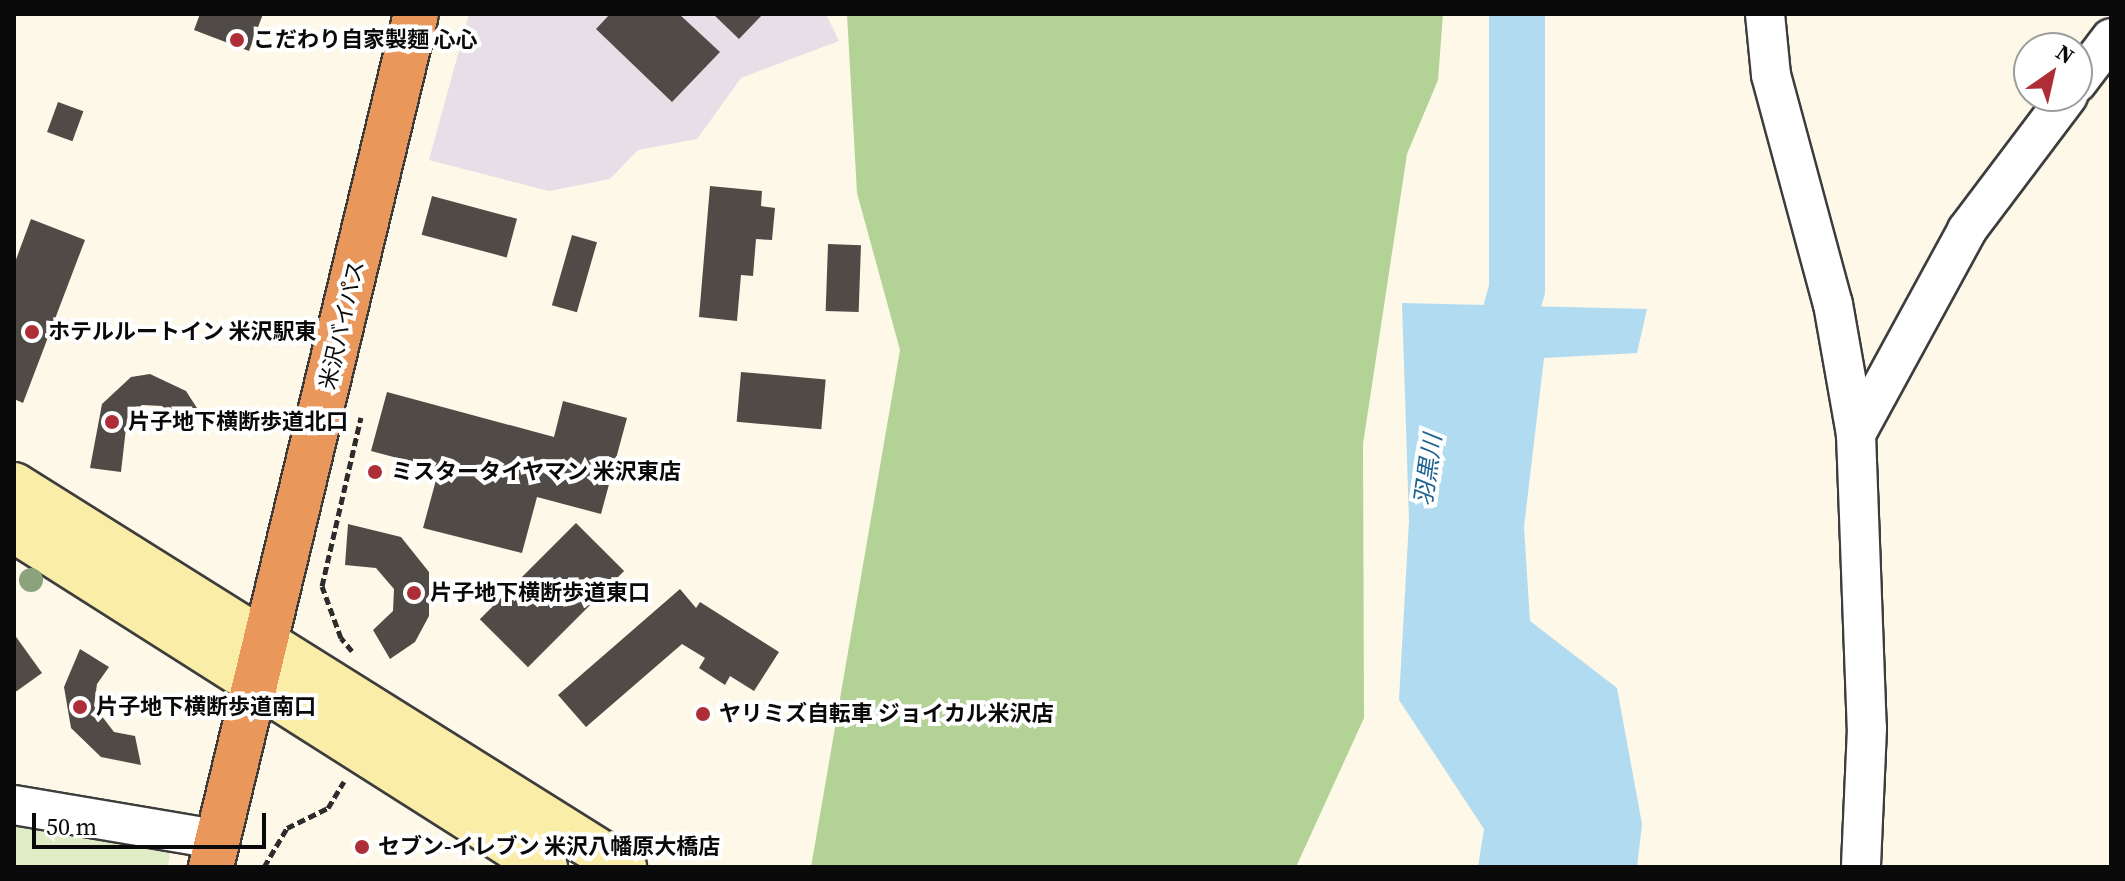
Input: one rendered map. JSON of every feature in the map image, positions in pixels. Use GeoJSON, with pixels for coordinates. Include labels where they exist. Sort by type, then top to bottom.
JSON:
{"type":"FeatureCollection","features":[{"type":"Feature","properties":{"kind":"highway","name":"米沢バイパス"},"geometry":{"type":"LineString","coordinates":[[222,858],[262,665],[416,14]]}},
{"type":"Feature","properties":{"kind":"street"},"geometry":{"type":"LineString","coordinates":[[1765,14],[1771,75],[1833,304],[1856,434],[1867,728],[1861,867]]}},
{"type":"Feature","properties":{"kind":"street"},"geometry":{"type":"LineString","coordinates":[[2093,62],[2111,38]]}},
{"type":"Feature","properties":{"kind":"street"},"geometry":{"type":"LineString","coordinates":[[1856,434],[1967,230],[2056,112]]}},
{"type":"Feature","properties":{"kind":"street"},"geometry":{"type":"LineString","coordinates":[[14,485],[545,867]]}},
{"type":"Feature","properties":{"kind":"street"},"geometry":{"type":"LineString","coordinates":[[14,530],[624,867]]}},
{"type":"Feature","properties":{"kind":"street"},"geometry":{"type":"LineString","coordinates":[[14,805],[222,858]]}},
{"type":"Feature","properties":{"kind":"path"},"geometry":{"type":"LineString","coordinates":[[361,661],[341,638],[322,586],[364,402]]}},
{"type":"Feature","properties":{"kind":"path"},"geometry":{"type":"LineString","coordinates":[[264,867],[287,828],[328,808]]}},
{"type":"Feature","properties":{"kind":"shaded area"},"geometry":{"type":"Polygon","coordinates":[[[469,14],[826,14],[839,41],[741,78],[697,139],[638,150],[610,179],[549,191],[429,160],[469,14]]]}},
{"type":"Feature","properties":{"kind":"green space"},"geometry":{"type":"Polygon","coordinates":[[[847,14],[1443,14],[1438,80],[1407,154],[1363,444],[1364,718],[1296,867],[811,867],[900,350],[857,193],[847,14]]]}},
{"type":"Feature","properties":{"kind":"green space"},"geometry":{"type":"Polygon","coordinates":[[[14,815],[171,843],[168,867],[14,867],[14,815]]]}},
{"type":"Feature","properties":{"kind":"water"},"geometry":{"type":"Polygon","coordinates":[[[1402,303],[1647,309],[1637,353],[1544,358],[1524,527],[1530,621],[1617,688],[1642,824],[1637,867],[1478,867],[1484,829],[1399,700],[1409,521],[1402,303]]]}},
{"type":"Feature","properties":{"kind":"building","name":"こだわり自家製麵 心心"},"geometry":{"type":"Polygon","coordinates":[[[200,14],[263,14],[249,51],[194,30],[200,14]]]}},
{"type":"Feature","properties":{"kind":"building"},"geometry":{"type":"Polygon","coordinates":[[[610,14],[679,14],[720,52],[672,102],[596,29],[610,14]]]}},
{"type":"Feature","properties":{"kind":"building"},"geometry":{"type":"Polygon","coordinates":[[[713,14],[763,14],[739,39],[713,14]]]}},
{"type":"Feature","properties":{"kind":"building"},"geometry":{"type":"Polygon","coordinates":[[[58,102],[83,111],[72,141],[47,132],[58,102]]]}},
{"type":"Feature","properties":{"kind":"building"},"geometry":{"type":"Polygon","coordinates":[[[710,186],[762,191],[761,206],[775,208],[772,240],[756,239],[753,276],[741,275],[737,321],[699,317],[710,186]]]}},
{"type":"Feature","properties":{"kind":"building"},"geometry":{"type":"Polygon","coordinates":[[[432,196],[517,219],[507,257],[422,235],[432,196]]]}},
{"type":"Feature","properties":{"kind":"building","name":"ホテルルートイン 米沢駅東"},"geometry":{"type":"Polygon","coordinates":[[[31,219],[85,240],[23,403],[14,399],[14,265],[31,219]]]}},
{"type":"Feature","properties":{"kind":"building"},"geometry":{"type":"Polygon","coordinates":[[[572,235],[597,242],[577,312],[552,305],[572,235]]]}},
{"type":"Feature","properties":{"kind":"building"},"geometry":{"type":"Polygon","coordinates":[[[828,244],[861,245],[859,312],[826,311],[828,244]]]}},
{"type":"Feature","properties":{"kind":"building"},"geometry":{"type":"Polygon","coordinates":[[[741,372],[826,379],[821,429],[737,422],[741,372]]]}},
{"type":"Feature","properties":{"kind":"building","name":"片子地下横断歩道北口"},"geometry":{"type":"Polygon","coordinates":[[[150,374],[186,391],[197,408],[176,421],[162,406],[142,405],[127,419],[121,472],[90,468],[102,404],[131,377],[150,374]]]}},
{"type":"Feature","properties":{"kind":"building"},"geometry":{"type":"Polygon","coordinates":[[[387,392],[554,437],[563,401],[627,418],[601,514],[537,497],[522,553],[423,528],[439,469],[371,451],[387,392]]]}},
{"type":"Feature","properties":{"kind":"building"},"geometry":{"type":"Polygon","coordinates":[[[576,523],[624,571],[528,667],[480,619],[576,523]]]}},
{"type":"Feature","properties":{"kind":"building","name":"片子地下横断歩道東口"},"geometry":{"type":"Polygon","coordinates":[[[348,524],[401,537],[429,572],[429,616],[415,642],[390,659],[373,630],[393,611],[394,589],[376,568],[345,565],[348,524]]]}},
{"type":"Feature","properties":{"kind":"building"},"geometry":{"type":"Polygon","coordinates":[[[680,589],[696,608],[700,602],[779,652],[754,691],[730,676],[725,685],[699,668],[705,658],[682,644],[586,727],[558,695],[680,589]]]}},
{"type":"Feature","properties":{"kind":"building"},"geometry":{"type":"Polygon","coordinates":[[[14,634],[42,673],[14,693],[14,634]]]}},
{"type":"Feature","properties":{"kind":"building","name":"片子地下横断歩道南口"},"geometry":{"type":"Polygon","coordinates":[[[80,649],[109,667],[97,684],[94,706],[114,732],[135,736],[141,765],[101,757],[71,728],[64,687],[80,649]]]}},
{"type":"Feature","properties":{"kind":"waterway","name":"羽黒川"},"geometry":{"type":"LineString","coordinates":[[1473,370],[1505,332],[1517,289],[1517,14]]}},
{"type":"Feature","properties":{"kind":"place","name":"こだわり自家製麵 心心"},"geometry":{"type":"Point","coordinates":[237,40]}},
{"type":"Feature","properties":{"kind":"place","name":"ホテルルートイン 米沢駅東"},"geometry":{"type":"Point","coordinates":[32,332]}},
{"type":"Feature","properties":{"kind":"place","name":"片子地下横断歩道北口"},"geometry":{"type":"Point","coordinates":[112,422]}},
{"type":"Feature","properties":{"kind":"place","name":"ミスタータイヤマン 米沢東店"},"geometry":{"type":"Point","coordinates":[375,472]}},
{"type":"Feature","properties":{"kind":"place","name":"片子地下横断歩道東口"},"geometry":{"type":"Point","coordinates":[414,593]}},
{"type":"Feature","properties":{"kind":"place","name":"片子地下横断歩道南口"},"geometry":{"type":"Point","coordinates":[80,707]}},
{"type":"Feature","properties":{"kind":"place","name":"ヤリミズ自転車 ジョイカル米沢店"},"geometry":{"type":"Point","coordinates":[703,714]}},
{"type":"Feature","properties":{"kind":"place","name":"セブン-イレブン 米沢八幡原大橋店"},"geometry":{"type":"Point","coordinates":[362,847]}}]}
